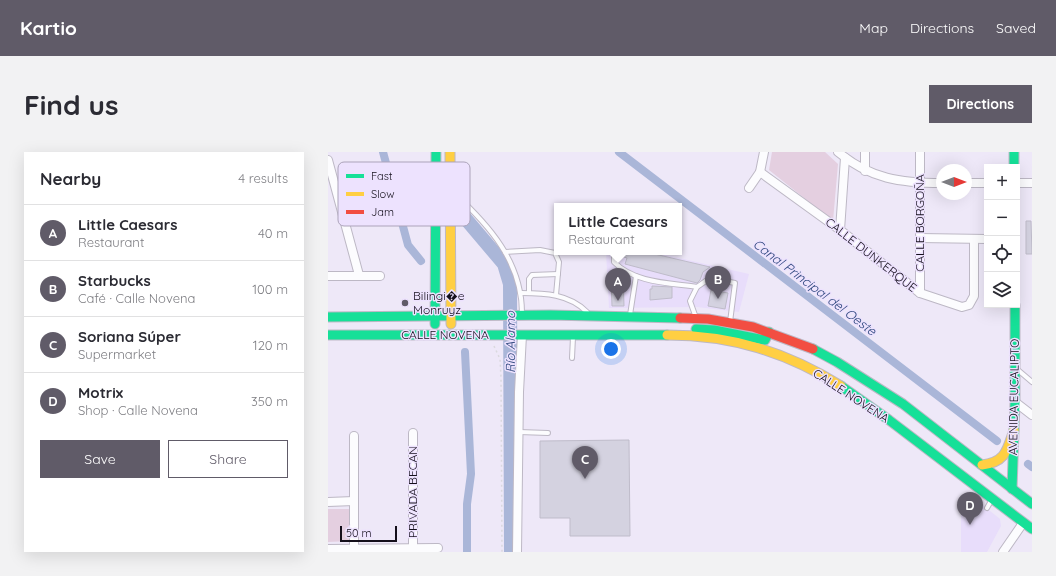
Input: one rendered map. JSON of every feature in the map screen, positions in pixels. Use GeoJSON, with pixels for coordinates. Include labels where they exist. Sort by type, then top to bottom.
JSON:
{"type":"FeatureCollection","features":[{"type":"Feature","properties":{"kind":"main road"},"geometry":{"type":"LineString","coordinates":[[450,152],[450,162]]}},
{"type":"Feature","properties":{"kind":"main road"},"geometry":{"type":"LineString","coordinates":[[1014,152],[1014,164]]}},
{"type":"Feature","properties":{"kind":"main road"},"geometry":{"type":"LineString","coordinates":[[435,334],[436,226]]}},
{"type":"Feature","properties":{"kind":"main road"},"geometry":{"type":"LineString","coordinates":[[451,226],[451,334]]}},
{"type":"Feature","properties":{"kind":"main road","name":"AVENIDA EUCALIPTO"},"geometry":{"type":"LineString","coordinates":[[1012,488],[1015,402],[1015,308]]}},
{"type":"Feature","properties":{"kind":"main road"},"geometry":{"type":"LineString","coordinates":[[520,335],[529,326],[550,315]]}},
{"type":"Feature","properties":{"kind":"main road","name":"CALLE NOVENA"},"geometry":{"type":"LineString","coordinates":[[328,317],[550,315],[696,318],[730,322],[769,332],[817,351],[903,404],[1032,504]]}},
{"type":"Feature","properties":{"kind":"main road"},"geometry":{"type":"LineString","coordinates":[[681,335],[701,328],[765,340],[769,332]]}},
{"type":"Feature","properties":{"kind":"main road","name":"CALLE NOVENA"},"geometry":{"type":"LineString","coordinates":[[328,335],[681,335],[714,339],[768,351],[790,358],[838,384],[886,417],[1032,529]]}},
{"type":"Feature","properties":{"kind":"main road"},"geometry":{"type":"LineString","coordinates":[[768,351],[771,345],[782,343],[816,357],[848,375],[859,376]]}},
{"type":"Feature","properties":{"kind":"main road"},"geometry":{"type":"LineString","coordinates":[[982,464],[993,464],[998,462],[1005,452],[1014,430]]}},
{"type":"Feature","properties":{"kind":"street"},"geometry":{"type":"LineString","coordinates":[[749,188],[760,172],[764,152]]}},
{"type":"Feature","properties":{"kind":"street"},"geometry":{"type":"LineString","coordinates":[[838,152],[865,171],[902,181],[936,183]]}},
{"type":"Feature","properties":{"kind":"street"},"geometry":{"type":"LineString","coordinates":[[865,152],[865,171]]}},
{"type":"Feature","properties":{"kind":"street","name":"CALLE BORGOÑA"},"geometry":{"type":"LineString","coordinates":[[920,152],[920,293]]}},
{"type":"Feature","properties":{"kind":"street"},"geometry":{"type":"LineString","coordinates":[[840,230],[845,158]]}},
{"type":"Feature","properties":{"kind":"street"},"geometry":{"type":"LineString","coordinates":[[328,160],[338,197]]}},
{"type":"Feature","properties":{"kind":"street","name":"CALLE DUNKERQUE"},"geometry":{"type":"LineString","coordinates":[[760,172],[840,230],[920,293],[962,307],[969,305],[974,296],[974,239]]}},
{"type":"Feature","properties":{"kind":"street"},"geometry":{"type":"LineString","coordinates":[[972,183],[984,183]]}},
{"type":"Feature","properties":{"kind":"street"},"geometry":{"type":"LineString","coordinates":[[1020,183],[1032,183]]}},
{"type":"Feature","properties":{"kind":"street"},"geometry":{"type":"LineString","coordinates":[[346,226],[359,275]]}},
{"type":"Feature","properties":{"kind":"street"},"geometry":{"type":"LineString","coordinates":[[920,238],[984,239]]}},
{"type":"Feature","properties":{"kind":"street"},"geometry":{"type":"LineString","coordinates":[[328,276],[380,276]]}},
{"type":"Feature","properties":{"kind":"street"},"geometry":{"type":"LineString","coordinates":[[518,552],[520,335]]}},
{"type":"Feature","properties":{"kind":"street"},"geometry":{"type":"LineString","coordinates":[[1015,402],[1032,415]]}},
{"type":"Feature","properties":{"kind":"street","name":"PRIVADA BECAN"},"geometry":{"type":"LineString","coordinates":[[413,432],[413,550]]}},
{"type":"Feature","properties":{"kind":"street"},"geometry":{"type":"LineString","coordinates":[[354,436],[354,550]]}},
{"type":"Feature","properties":{"kind":"street"},"geometry":{"type":"LineString","coordinates":[[328,502],[354,502]]}},
{"type":"Feature","properties":{"kind":"street"},"geometry":{"type":"LineString","coordinates":[[1003,552],[1023,523]]}},
{"type":"Feature","properties":{"kind":"street"},"geometry":{"type":"LineString","coordinates":[[328,549],[413,550],[438,548]]}},
{"type":"Feature","properties":{"kind":"lane"},"geometry":{"type":"LineString","coordinates":[[470,208],[483,220],[505,252],[521,293],[520,315]]}},
{"type":"Feature","properties":{"kind":"lane"},"geometry":{"type":"LineString","coordinates":[[505,252],[540,250],[554,253]]}},
{"type":"Feature","properties":{"kind":"lane"},"geometry":{"type":"LineString","coordinates":[[556,255],[558,258],[558,274],[556,295]]}},
{"type":"Feature","properties":{"kind":"lane"},"geometry":{"type":"LineString","coordinates":[[614,255],[614,262],[621,269],[636,276],[697,288]]}},
{"type":"Feature","properties":{"kind":"lane"},"geometry":{"type":"LineString","coordinates":[[529,293],[530,276],[535,274],[558,274]]}},
{"type":"Feature","properties":{"kind":"lane"},"geometry":{"type":"LineString","coordinates":[[630,316],[636,276]]}},
{"type":"Feature","properties":{"kind":"lane"},"geometry":{"type":"LineString","coordinates":[[696,318],[690,301],[697,288],[710,278],[735,283],[730,322]]}},
{"type":"Feature","properties":{"kind":"lane"},"geometry":{"type":"LineString","coordinates":[[521,293],[556,295],[577,304],[590,316]]}},
{"type":"Feature","properties":{"kind":"lane"},"geometry":{"type":"LineString","coordinates":[[572,358],[573,335]]}},
{"type":"Feature","properties":{"kind":"lane"},"geometry":{"type":"LineString","coordinates":[[1014,367],[1032,382]]}},
{"type":"Feature","properties":{"kind":"lane"},"geometry":{"type":"LineString","coordinates":[[518,432],[548,433]]}},
{"type":"Feature","properties":{"kind":"lane"},"geometry":{"type":"LineString","coordinates":[[986,508],[992,499]]}},
{"type":"Feature","properties":{"kind":"path"},"geometry":{"type":"LineString","coordinates":[[485,335],[495,348],[501,366],[502,552]]}},
{"type":"Feature","properties":{"kind":"shaded area"},"geometry":{"type":"Polygon","coordinates":[[[772,152],[825,152],[838,164],[833,221],[769,170],[772,152]]]}},
{"type":"Feature","properties":{"kind":"shaded area"},"geometry":{"type":"Polygon","coordinates":[[[606,255],[666,255],[749,274],[739,312],[697,307],[609,308],[606,255]]]}},
{"type":"Feature","properties":{"kind":"shaded area"},"geometry":{"type":"Polygon","coordinates":[[[961,499],[975,499],[1000,519],[1001,526],[987,552],[961,552],[961,499]]]}},
{"type":"Feature","properties":{"kind":"shaded area"},"geometry":{"type":"Polygon","coordinates":[[[328,509],[349,509],[350,541],[328,542],[328,509]]]}},
{"type":"Feature","properties":{"kind":"building"},"geometry":{"type":"Polygon","coordinates":[[[1026,221],[1031,221],[1032,254],[1026,254],[1026,221]]]}},
{"type":"Feature","properties":{"kind":"building"},"geometry":{"type":"Polygon","coordinates":[[[618,255],[659,255],[710,267],[703,272],[697,283],[625,264],[627,258],[618,255]]]}},
{"type":"Feature","properties":{"kind":"building"},"geometry":{"type":"Polygon","coordinates":[[[615,274],[623,274],[624,306],[612,306],[611,278],[615,274]]]}},
{"type":"Feature","properties":{"kind":"building"},"geometry":{"type":"Polygon","coordinates":[[[652,286],[672,287],[672,298],[650,300],[650,289],[652,289],[652,286]]]}},
{"type":"Feature","properties":{"kind":"building"},"geometry":{"type":"Polygon","coordinates":[[[711,290],[728,293],[725,309],[708,306],[711,290]]]}},
{"type":"Feature","properties":{"kind":"building"},"geometry":{"type":"Polygon","coordinates":[[[629,440],[630,536],[570,536],[570,518],[540,518],[540,441],[629,440]]]}},
{"type":"Feature","properties":{"kind":"waterway"},"geometry":{"type":"LineString","coordinates":[[383,152],[386,162]]}},
{"type":"Feature","properties":{"kind":"waterway","name":"Canal Principal del Oeste"},"geometry":{"type":"LineString","coordinates":[[619,152],[997,441]]}},
{"type":"Feature","properties":{"kind":"waterway","name":"Río Alamo"},"geometry":{"type":"LineString","coordinates":[[470,224],[504,264],[510,284],[511,552]]}},
{"type":"Feature","properties":{"kind":"waterway"},"geometry":{"type":"LineString","coordinates":[[403,226],[408,245],[421,261]]}},
{"type":"Feature","properties":{"kind":"waterway"},"geometry":{"type":"LineString","coordinates":[[465,352],[471,474],[467,504],[467,552]]}},
{"type":"Feature","properties":{"kind":"waterway","name":"Canal Principal del Oeste"},"geometry":{"type":"LineString","coordinates":[[1028,464],[1032,467]]}},
{"type":"Feature","properties":{"kind":"traffic: fast"},"geometry":{"type":"LineString","coordinates":[[436,152],[436,162]]}},
{"type":"Feature","properties":{"kind":"traffic: fast"},"geometry":{"type":"LineString","coordinates":[[1014,152],[1014,164]]}},
{"type":"Feature","properties":{"kind":"traffic: fast"},"geometry":{"type":"LineString","coordinates":[[435,324],[436,226]]}},
{"type":"Feature","properties":{"kind":"traffic: fast"},"geometry":{"type":"LineString","coordinates":[[1012,489],[1015,402],[1015,308]]}},
{"type":"Feature","properties":{"kind":"traffic: fast"},"geometry":{"type":"LineString","coordinates":[[328,317],[550,315],[680,318]]}},
{"type":"Feature","properties":{"kind":"traffic: fast"},"geometry":{"type":"LineString","coordinates":[[696,329],[714,330],[765,340],[769,332]]}},
{"type":"Feature","properties":{"kind":"traffic: fast"},"geometry":{"type":"LineString","coordinates":[[328,335],[667,335]]}},
{"type":"Feature","properties":{"kind":"traffic: fast"},"geometry":{"type":"LineString","coordinates":[[813,349],[837,362],[903,404],[1032,504]]}},
{"type":"Feature","properties":{"kind":"traffic: fast"},"geometry":{"type":"LineString","coordinates":[[841,386],[889,420],[1032,529]]}},
{"type":"Feature","properties":{"kind":"traffic: slow"},"geometry":{"type":"LineString","coordinates":[[450,152],[450,162]]}},
{"type":"Feature","properties":{"kind":"traffic: slow"},"geometry":{"type":"LineString","coordinates":[[450,226],[451,324]]}},
{"type":"Feature","properties":{"kind":"traffic: slow"},"geometry":{"type":"LineString","coordinates":[[667,335],[714,338],[758,348],[800,364],[841,386]]}},
{"type":"Feature","properties":{"kind":"traffic: slow"},"geometry":{"type":"LineString","coordinates":[[982,465],[1001,458],[1007,449],[1014,430]]}},
{"type":"Feature","properties":{"kind":"traffic: jam"},"geometry":{"type":"LineString","coordinates":[[680,318],[708,319],[753,327],[813,349]]}},
{"type":"Feature","properties":{"kind":"place","name":"Starbucks"},"geometry":{"type":"Point","coordinates":[718,299]}},
{"type":"Feature","properties":{"kind":"place","name":"Little Caesars"},"geometry":{"type":"Point","coordinates":[618,301]}},
{"type":"Feature","properties":{"kind":"place","name":"Bilingi�e Monruyz"},"geometry":{"type":"Point","coordinates":[405,303]}},
{"type":"Feature","properties":{"kind":"place","name":"Soriana Súper"},"geometry":{"type":"Point","coordinates":[585,479]}},
{"type":"Feature","properties":{"kind":"place","name":"Motrix"},"geometry":{"type":"Point","coordinates":[970,525]}}]}
